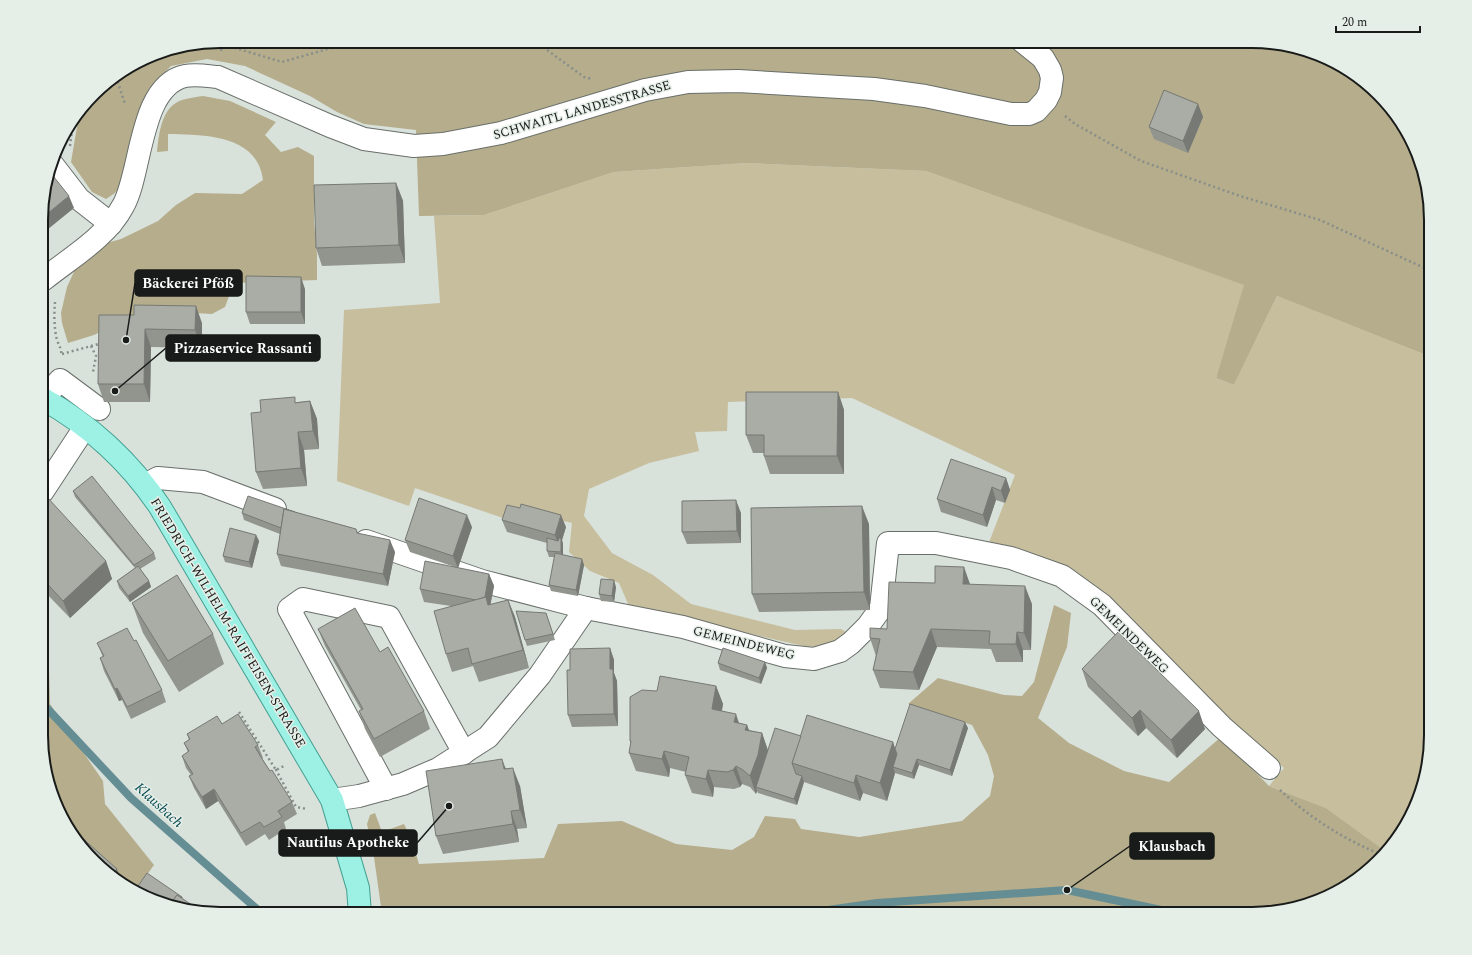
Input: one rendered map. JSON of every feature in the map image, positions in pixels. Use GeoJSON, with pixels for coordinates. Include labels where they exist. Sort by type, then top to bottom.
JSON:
{"type":"FeatureCollection","features":[{"type":"Feature","properties":{"kind":"main road","name":"FRIEDRICH-WILHELM-RAIFFEISEN-STRASSE"},"geometry":{"type":"LineString","coordinates":[[48,402],[58,407],[85,427],[112,450],[145,485],[332,800],[358,888],[359,907]]}},
{"type":"Feature","properties":{"kind":"street"},"geometry":{"type":"LineString","coordinates":[[1031,48],[1043,58],[1050,70],[1052,84],[1046,100]]}},
{"type":"Feature","properties":{"kind":"street"},"geometry":{"type":"LineString","coordinates":[[49,288],[111,224],[124,206],[129,194],[146,123],[151,110],[161,94],[168,86],[183,76],[204,75],[218,77]]}},
{"type":"Feature","properties":{"kind":"street","name":"SCHWAITL LANDESSTRASSE"},"geometry":{"type":"LineString","coordinates":[[218,77],[330,126],[364,139],[388,144],[414,146],[443,144],[482,138],[645,90],[688,82],[738,81],[874,89],[925,96],[1021,115],[1036,111],[1046,100]]}},
{"type":"Feature","properties":{"kind":"street"},"geometry":{"type":"LineString","coordinates":[[56,169],[79,198],[111,224]]}},
{"type":"Feature","properties":{"kind":"street"},"geometry":{"type":"LineString","coordinates":[[48,393],[60,380],[99,409]]}},
{"type":"Feature","properties":{"kind":"street"},"geometry":{"type":"LineString","coordinates":[[48,482],[85,427]]}},
{"type":"Feature","properties":{"kind":"street"},"geometry":{"type":"LineString","coordinates":[[145,485],[158,478],[203,482],[292,515]]}},
{"type":"Feature","properties":{"kind":"street"},"geometry":{"type":"LineString","coordinates":[[332,800],[359,796],[386,789],[438,769],[488,737],[540,675],[586,608],[482,581],[350,535]]}},
{"type":"Feature","properties":{"kind":"street","name":"GEMEINDEWEG"},"geometry":{"type":"LineString","coordinates":[[586,608],[683,627],[785,656],[814,659],[840,651],[851,643],[868,626],[880,608],[888,543],[936,543],[1011,558],[1062,576],[1102,605],[1222,727],[1269,768]]}},
{"type":"Feature","properties":{"kind":"street"},"geometry":{"type":"LineString","coordinates":[[386,789],[289,609],[303,599],[389,617],[464,753]]}},
{"type":"Feature","properties":{"kind":"path"},"geometry":{"type":"LineString","coordinates":[[218,77],[220,48]]}},
{"type":"Feature","properties":{"kind":"path"},"geometry":{"type":"LineString","coordinates":[[239,48],[282,62],[331,48]]}},
{"type":"Feature","properties":{"kind":"path"},"geometry":{"type":"LineString","coordinates":[[546,48],[584,77],[599,80]]}},
{"type":"Feature","properties":{"kind":"path"},"geometry":{"type":"LineString","coordinates":[[1046,100],[1075,124],[1141,161],[1240,196],[1320,220],[1424,268]]}},
{"type":"Feature","properties":{"kind":"path"},"geometry":{"type":"LineString","coordinates":[[49,288],[57,340],[62,350]]}},
{"type":"Feature","properties":{"kind":"path"},"geometry":{"type":"LineString","coordinates":[[62,354],[106,342]]}},
{"type":"Feature","properties":{"kind":"path"},"geometry":{"type":"LineString","coordinates":[[91,346],[96,356],[92,379]]}},
{"type":"Feature","properties":{"kind":"path"},"geometry":{"type":"LineString","coordinates":[[240,712],[276,770],[296,807],[308,810]]}},
{"type":"Feature","properties":{"kind":"path"},"geometry":{"type":"LineString","coordinates":[[254,744],[258,741]]}},
{"type":"Feature","properties":{"kind":"path"},"geometry":{"type":"LineString","coordinates":[[268,774],[290,762]]}},
{"type":"Feature","properties":{"kind":"path"},"geometry":{"type":"LineString","coordinates":[[1269,768],[1278,789],[1300,809],[1365,848],[1377,853]]}},
{"type":"Feature","properties":{"kind":"shaded area"},"geometry":{"type":"Polygon","coordinates":[[[197,49],[1275,49],[1318,61],[1348,77],[1374,98],[1388,115],[1401,134],[1411,154],[1421,186],[1424,209],[1424,354],[1277,296],[1234,385],[1216,378],[1244,285],[926,171],[747,163],[614,172],[484,215],[419,216],[416,130],[364,124],[337,112],[310,96],[245,66],[207,59],[171,66],[149,89],[120,186],[115,193],[106,199],[92,192],[71,162],[78,123],[98,98],[124,77],[154,61],[197,49]]]}},
{"type":"Feature","properties":{"kind":"shaded area"},"geometry":{"type":"Polygon","coordinates":[[[203,96],[230,101],[276,122],[265,135],[281,152],[298,147],[314,156],[314,222],[317,254],[317,280],[234,283],[225,307],[212,314],[144,310],[94,335],[68,343],[62,323],[61,313],[67,287],[78,263],[100,245],[121,239],[158,221],[176,205],[195,193],[242,194],[263,180],[259,165],[251,154],[240,145],[227,140],[197,135],[168,134],[168,151],[157,152],[160,129],[165,115],[175,104],[182,100],[203,96]]]}},
{"type":"Feature","properties":{"kind":"shaded area"},"geometry":{"type":"Polygon","coordinates":[[[747,163],[926,171],[1245,285],[1216,378],[1234,385],[1277,296],[1424,354],[1424,746],[1421,769],[1411,801],[1401,821],[1388,840],[1381,848],[1326,808],[1269,786],[1284,768],[1231,722],[1076,575],[988,545],[1015,475],[852,398],[728,402],[727,431],[695,432],[699,451],[649,463],[589,489],[584,516],[612,553],[653,575],[691,604],[795,630],[841,629],[851,635],[834,644],[808,647],[629,606],[619,583],[590,571],[569,552],[572,523],[507,508],[503,518],[415,488],[409,506],[337,481],[344,310],[440,303],[434,216],[484,215],[614,172],[747,163]]]}},
{"type":"Feature","properties":{"kind":"shaded area"},"geometry":{"type":"Polygon","coordinates":[[[1054,605],[1071,613],[1067,647],[1038,718],[1069,743],[1124,771],[1169,782],[1221,737],[1269,786],[1326,808],[1381,848],[1374,857],[1348,878],[1338,884],[1307,898],[1286,904],[1263,907],[381,907],[374,857],[367,824],[370,815],[375,813],[382,832],[404,824],[412,841],[419,864],[544,858],[558,824],[622,821],[676,844],[732,850],[754,837],[765,816],[795,819],[801,829],[859,837],[962,821],[990,796],[994,776],[988,755],[972,725],[908,704],[938,678],[1004,695],[1022,696],[1034,682],[1054,605]]]}},
{"type":"Feature","properties":{"kind":"shaded area"},"geometry":{"type":"Polygon","coordinates":[[[48,668],[50,704],[103,781],[105,804],[154,865],[138,886],[134,884],[124,878],[98,857],[77,831],[71,821],[57,790],[49,758],[48,668]]]}},
{"type":"Feature","properties":{"kind":"building"},"geometry":{"type":"Polygon","coordinates":[[[1164,90],[1198,104],[1183,141],[1149,127],[1164,90]]]}},
{"type":"Feature","properties":{"kind":"building"},"geometry":{"type":"Polygon","coordinates":[[[54,177],[69,196],[48,213],[49,197],[54,177]]]}},
{"type":"Feature","properties":{"kind":"building"},"geometry":{"type":"Polygon","coordinates":[[[396,183],[399,245],[316,248],[314,185],[396,183]]]}},
{"type":"Feature","properties":{"kind":"building"},"geometry":{"type":"Polygon","coordinates":[[[246,276],[301,277],[301,312],[246,312],[246,276]]]}},
{"type":"Feature","properties":{"kind":"building"},"geometry":{"type":"Polygon","coordinates":[[[134,305],[196,306],[195,330],[145,329],[144,384],[98,384],[99,315],[134,315],[134,305]]]}},
{"type":"Feature","properties":{"kind":"building"},"geometry":{"type":"Polygon","coordinates":[[[746,392],[838,392],[837,456],[764,456],[764,435],[746,435],[746,392]]]}},
{"type":"Feature","properties":{"kind":"building"},"geometry":{"type":"Polygon","coordinates":[[[295,397],[295,403],[310,401],[313,431],[298,432],[301,468],[256,472],[251,413],[261,412],[260,400],[295,397]]]}},
{"type":"Feature","properties":{"kind":"building"},"geometry":{"type":"Polygon","coordinates":[[[951,459],[1006,478],[1001,491],[992,487],[983,515],[937,499],[951,459]]]}},
{"type":"Feature","properties":{"kind":"building"},"geometry":{"type":"Polygon","coordinates":[[[92,476],[154,553],[134,565],[73,491],[92,476]]]}},
{"type":"Feature","properties":{"kind":"building"},"geometry":{"type":"Polygon","coordinates":[[[248,496],[295,512],[284,509],[281,528],[242,513],[248,496]]]}},
{"type":"Feature","properties":{"kind":"building"},"geometry":{"type":"Polygon","coordinates":[[[48,498],[106,561],[63,601],[48,585],[48,498]]]}},
{"type":"Feature","properties":{"kind":"building"},"geometry":{"type":"Polygon","coordinates":[[[419,498],[467,515],[453,556],[405,540],[419,498]]]}},
{"type":"Feature","properties":{"kind":"building"},"geometry":{"type":"Polygon","coordinates":[[[736,500],[737,531],[682,532],[682,501],[736,500]]]}},
{"type":"Feature","properties":{"kind":"building"},"geometry":{"type":"Polygon","coordinates":[[[521,504],[561,515],[555,535],[502,520],[507,505],[520,508],[521,504]]]}},
{"type":"Feature","properties":{"kind":"building"},"geometry":{"type":"Polygon","coordinates":[[[862,506],[864,592],[752,594],[751,508],[862,506]]]}},
{"type":"Feature","properties":{"kind":"building"},"geometry":{"type":"Polygon","coordinates":[[[284,509],[356,529],[357,533],[390,540],[383,574],[277,554],[284,509]]]}},
{"type":"Feature","properties":{"kind":"building"},"geometry":{"type":"Polygon","coordinates":[[[230,528],[256,535],[249,562],[223,556],[230,528]]]}},
{"type":"Feature","properties":{"kind":"building"},"geometry":{"type":"Polygon","coordinates":[[[547,538],[558,541],[559,538],[561,538],[561,552],[547,551],[547,538]]]}},
{"type":"Feature","properties":{"kind":"building"},"geometry":{"type":"Polygon","coordinates":[[[555,553],[582,559],[576,590],[549,585],[555,553]]]}},
{"type":"Feature","properties":{"kind":"building"},"geometry":{"type":"Polygon","coordinates":[[[425,561],[489,574],[485,597],[476,600],[420,589],[425,561]]]}},
{"type":"Feature","properties":{"kind":"building"},"geometry":{"type":"Polygon","coordinates":[[[138,566],[149,581],[128,596],[117,581],[138,566]]]}},
{"type":"Feature","properties":{"kind":"building"},"geometry":{"type":"Polygon","coordinates":[[[935,566],[964,567],[963,584],[1025,586],[1024,633],[1017,632],[1016,644],[989,644],[990,631],[931,629],[913,672],[873,670],[880,639],[870,638],[870,628],[887,629],[889,582],[935,583],[935,566]]]}},
{"type":"Feature","properties":{"kind":"building"},"geometry":{"type":"Polygon","coordinates":[[[177,575],[213,634],[168,661],[132,603],[177,575]]]}},
{"type":"Feature","properties":{"kind":"building"},"geometry":{"type":"Polygon","coordinates":[[[601,579],[614,580],[612,596],[599,594],[601,579]]]}},
{"type":"Feature","properties":{"kind":"building"},"geometry":{"type":"Polygon","coordinates":[[[486,597],[488,605],[508,600],[523,650],[472,664],[468,648],[446,654],[434,611],[486,597]]]}},
{"type":"Feature","properties":{"kind":"building"},"geometry":{"type":"Polygon","coordinates":[[[355,608],[380,652],[388,647],[424,711],[374,739],[359,711],[363,709],[318,629],[355,608]]]}},
{"type":"Feature","properties":{"kind":"building"},"geometry":{"type":"Polygon","coordinates":[[[516,611],[546,613],[553,634],[525,640],[516,611]]]}},
{"type":"Feature","properties":{"kind":"building"},"geometry":{"type":"Polygon","coordinates":[[[127,628],[134,641],[136,640],[162,690],[127,707],[117,688],[115,689],[100,658],[104,656],[97,643],[127,628]]]}},
{"type":"Feature","properties":{"kind":"building"},"geometry":{"type":"Polygon","coordinates":[[[1118,632],[1199,711],[1171,740],[1140,710],[1132,718],[1082,669],[1118,632]]]}},
{"type":"Feature","properties":{"kind":"building"},"geometry":{"type":"Polygon","coordinates":[[[610,648],[610,669],[613,669],[614,714],[568,715],[567,670],[570,670],[570,649],[610,648]]]}},
{"type":"Feature","properties":{"kind":"building"},"geometry":{"type":"Polygon","coordinates":[[[723,648],[765,662],[759,678],[718,663],[723,648]]]}},
{"type":"Feature","properties":{"kind":"building"},"geometry":{"type":"Polygon","coordinates":[[[660,676],[716,686],[712,709],[736,714],[734,722],[747,725],[745,730],[762,733],[758,755],[750,776],[736,766],[733,770],[727,772],[708,770],[706,779],[685,775],[689,757],[664,751],[662,759],[629,753],[631,741],[630,697],[642,690],[657,691],[660,676]]]}},
{"type":"Feature","properties":{"kind":"building"},"geometry":{"type":"Polygon","coordinates":[[[910,704],[965,722],[950,770],[917,759],[912,773],[893,767],[897,754],[895,749],[910,704]]]}},
{"type":"Feature","properties":{"kind":"building"},"geometry":{"type":"Polygon","coordinates":[[[238,714],[258,745],[255,747],[264,762],[270,771],[272,770],[292,802],[278,811],[282,817],[264,827],[260,822],[241,833],[214,789],[202,797],[189,776],[193,774],[182,756],[189,751],[184,743],[190,739],[187,734],[217,716],[222,724],[238,714]]]}},
{"type":"Feature","properties":{"kind":"building"},"geometry":{"type":"Polygon","coordinates":[[[807,715],[893,742],[880,783],[856,775],[854,783],[792,763],[807,715]]]}},
{"type":"Feature","properties":{"kind":"building"},"geometry":{"type":"Polygon","coordinates":[[[775,728],[801,736],[792,763],[796,774],[802,776],[794,799],[756,787],[775,728]]]}},
{"type":"Feature","properties":{"kind":"building"},"geometry":{"type":"Polygon","coordinates":[[[502,759],[504,769],[513,768],[520,810],[511,811],[513,824],[436,836],[426,771],[502,759]]]}},
{"type":"Feature","properties":{"kind":"building"},"geometry":{"type":"Polygon","coordinates":[[[83,839],[117,869],[115,871],[98,857],[83,839]]]}},
{"type":"Feature","properties":{"kind":"building"},"geometry":{"type":"Polygon","coordinates":[[[147,873],[182,898],[177,895],[173,900],[154,894],[138,886],[147,873]]]}},
{"type":"Feature","properties":{"kind":"building"},"geometry":{"type":"Polygon","coordinates":[[[177,895],[192,905],[186,904],[173,900],[177,895]]]}},
{"type":"Feature","properties":{"kind":"waterway","name":"Klausbach"},"geometry":{"type":"LineString","coordinates":[[48,709],[131,798],[255,907]]}},
{"type":"Feature","properties":{"kind":"waterway","name":"Klausbach"},"geometry":{"type":"LineString","coordinates":[[849,907],[877,903],[1067,890],[1147,907]]}},
{"type":"Feature","properties":{"kind":"place","name":"Bäckerei Pföß"},"geometry":{"type":"Point","coordinates":[126,340]}},
{"type":"Feature","properties":{"kind":"place","name":"Pizzaservice Rassanti"},"geometry":{"type":"Point","coordinates":[115,391]}},
{"type":"Feature","properties":{"kind":"place","name":"Nautilus Apotheke"},"geometry":{"type":"Point","coordinates":[449,806]}},
{"type":"Feature","properties":{"kind":"place","name":"Klausbach"},"geometry":{"type":"Point","coordinates":[1067,890]}}]}
